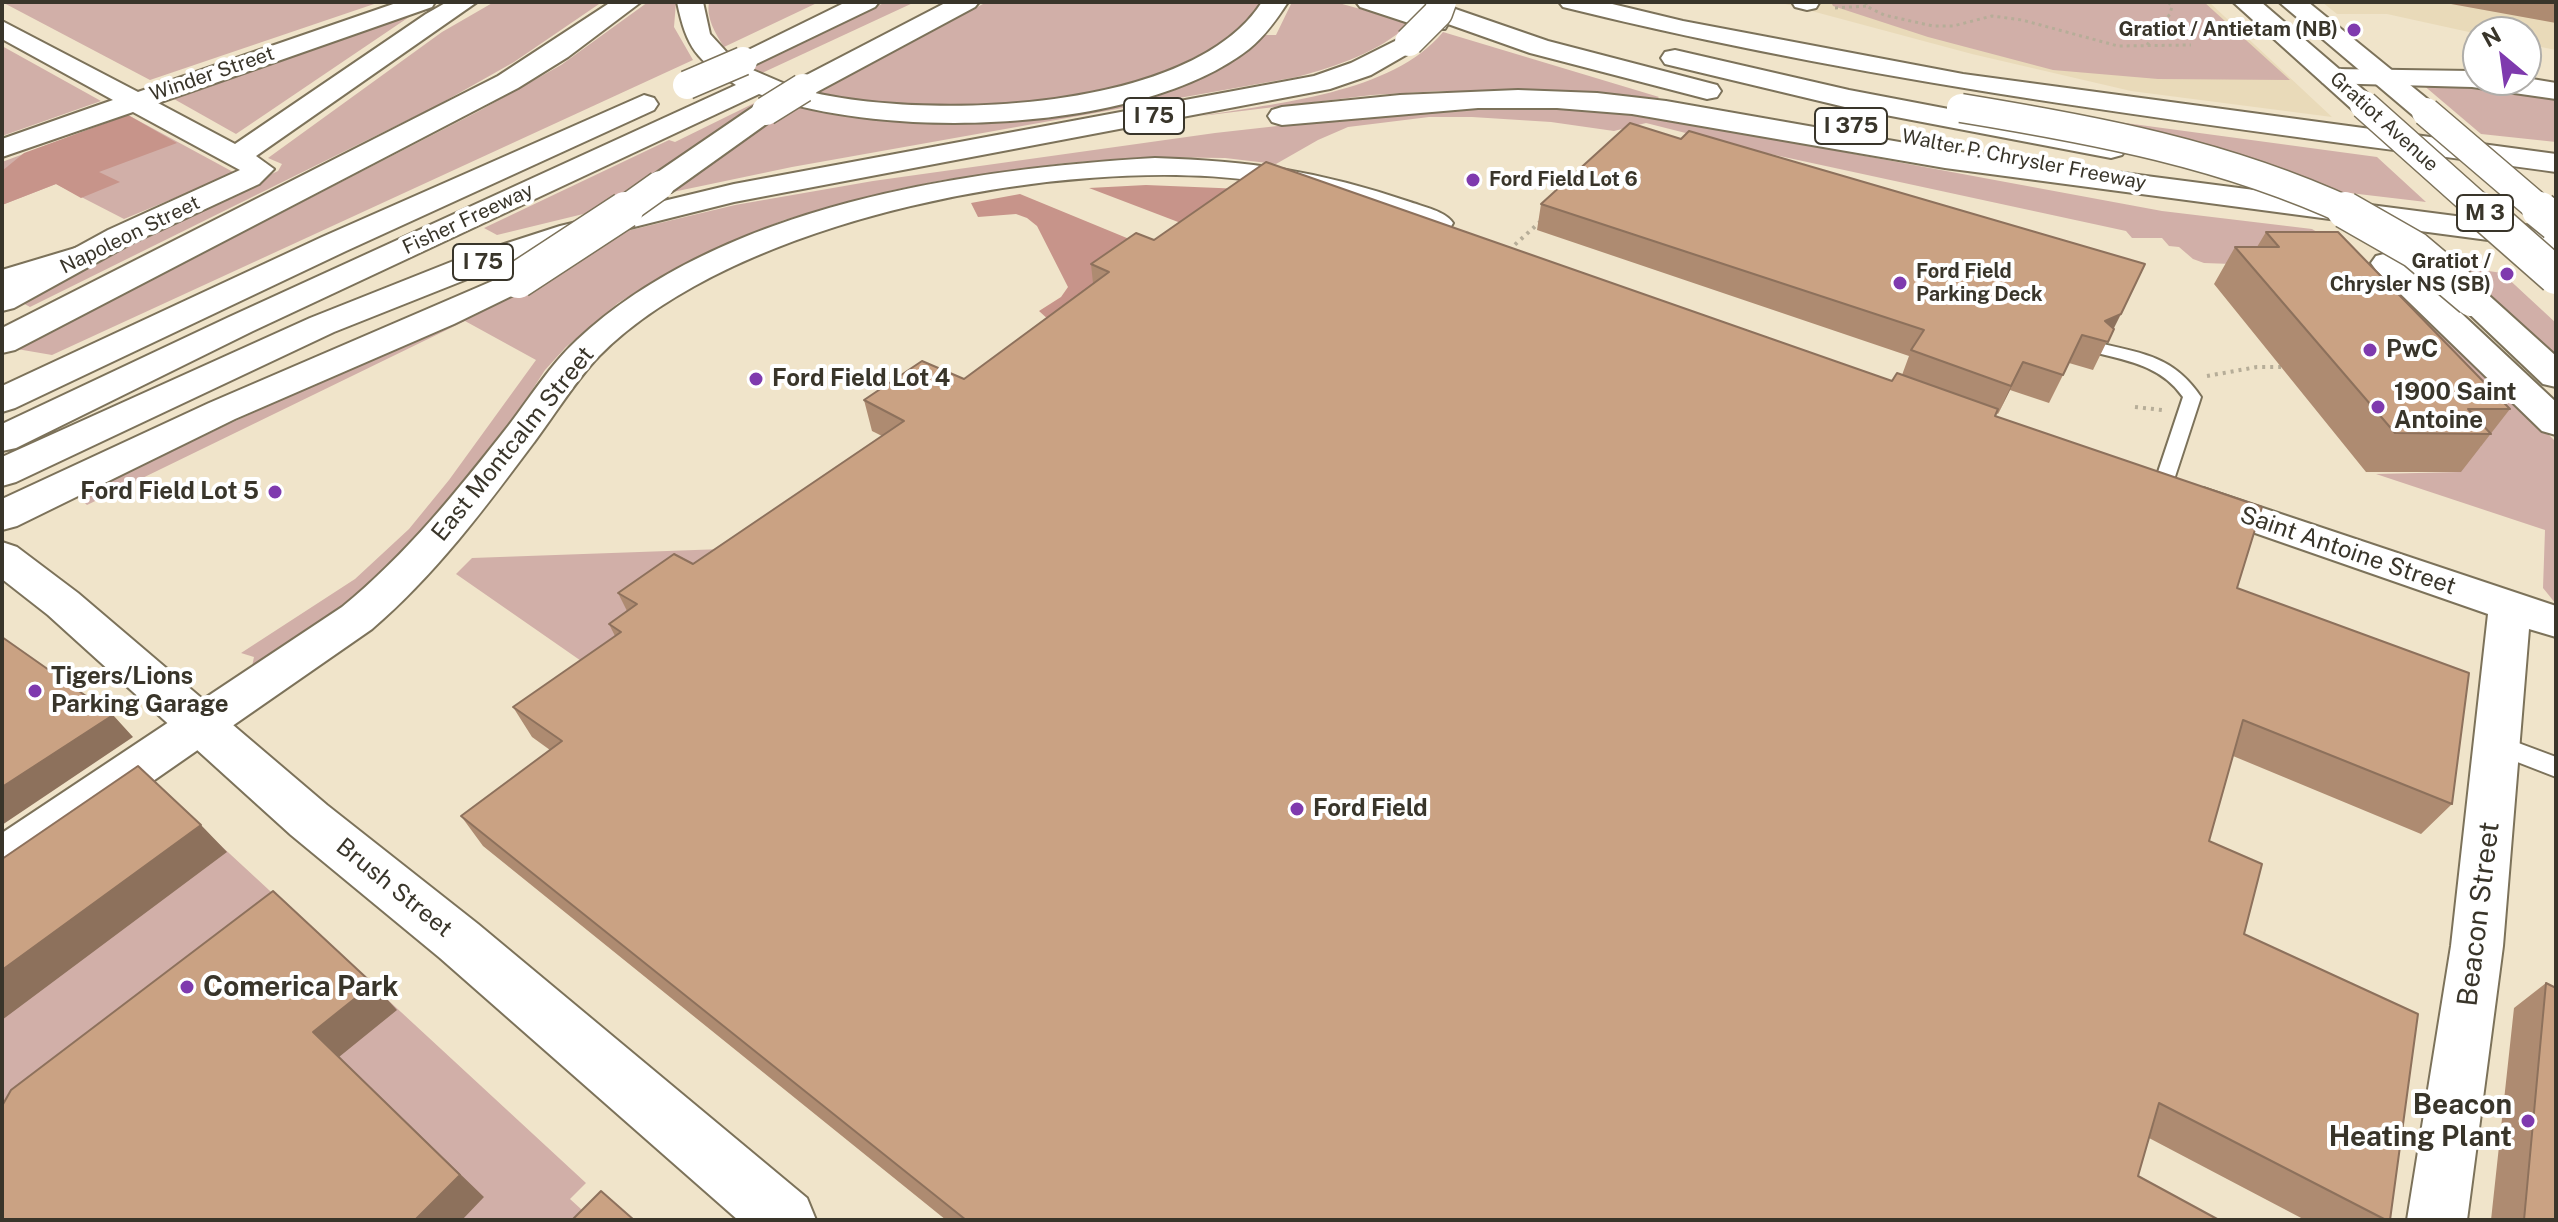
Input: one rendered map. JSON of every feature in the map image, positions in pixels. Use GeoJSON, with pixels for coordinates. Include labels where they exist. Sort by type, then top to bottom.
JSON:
{"type":"FeatureCollection","features":[{"type":"Feature","properties":{"kind":"main road"},"geometry":{"type":"LineString","coordinates":[[2,342],[508,82],[559,51],[628,2]]}},
{"type":"Feature","properties":{"kind":"main road"},"geometry":{"type":"LineString","coordinates":[[690,2],[689,21],[702,44],[716,59],[764,88],[826,104],[942,115],[1012,112],[1079,103],[1135,90],[1184,73],[1241,42],[1261,25],[1275,2]]}},
{"type":"Feature","properties":{"kind":"main road"},"geometry":{"type":"LineString","coordinates":[[2,516],[222,411],[456,311],[518,280],[573,246],[660,185],[753,79],[833,2]]}},
{"type":"Feature","properties":{"kind":"main road","name":"Fisher Freeway"},"geometry":{"type":"LineString","coordinates":[[2,400],[334,244],[687,85],[753,79],[866,2]]}},
{"type":"Feature","properties":{"kind":"main road","name":"Fisher Freeway"},"geometry":{"type":"LineString","coordinates":[[2,439],[753,79],[935,2]]}},
{"type":"Feature","properties":{"kind":"main road"},"geometry":{"type":"LineString","coordinates":[[753,79],[803,88],[966,2]]}},
{"type":"Feature","properties":{"kind":"main road"},"geometry":{"type":"LineString","coordinates":[[1369,2],[1439,24],[1551,20]]}},
{"type":"Feature","properties":{"kind":"main road","name":"Walter P. Chrysler Freeway"},"geometry":{"type":"LineString","coordinates":[[1410,2],[1551,20],[1683,29],[1861,64],[2075,99],[2556,163]]}},
{"type":"Feature","properties":{"kind":"main road","name":"I 75"},"geometry":{"type":"LineString","coordinates":[[2,473],[322,325],[473,265],[571,233],[655,211],[1320,83],[1361,69],[1409,42],[1438,13],[1442,2]]}},
{"type":"Feature","properties":{"kind":"main road"},"geometry":{"type":"LineString","coordinates":[[1653,2],[1861,64]]}},
{"type":"Feature","properties":{"kind":"main road","name":"Gratiot Avenue"},"geometry":{"type":"LineString","coordinates":[[2246,2],[2556,276]]}},
{"type":"Feature","properties":{"kind":"main road","name":"Gratiot Avenue"},"geometry":{"type":"LineString","coordinates":[[2292,2],[2351,49],[2386,64],[2426,112],[2551,235]]}},
{"type":"Feature","properties":{"kind":"main road"},"geometry":{"type":"LineString","coordinates":[[1506,9],[1762,80],[1960,114],[2151,140],[2272,178],[2362,217],[2409,246],[2472,298],[2556,376]]}},
{"type":"Feature","properties":{"kind":"main road","name":"Walter P. Chrysler Freeway"},"geometry":{"type":"LineString","coordinates":[[1551,20],[1832,122],[1987,155],[2167,186],[2551,235]]}},
{"type":"Feature","properties":{"kind":"main road"},"geometry":{"type":"LineString","coordinates":[[2302,49],[2351,49]]}},
{"type":"Feature","properties":{"kind":"main road"},"geometry":{"type":"LineString","coordinates":[[2431,52],[2462,55]]}},
{"type":"Feature","properties":{"kind":"main road"},"geometry":{"type":"LineString","coordinates":[[2333,77],[2386,64],[2556,91]]}},
{"type":"Feature","properties":{"kind":"main road"},"geometry":{"type":"LineString","coordinates":[[891,164],[1356,107],[1510,98],[1651,107],[1728,118],[1960,162],[2167,186]]}},
{"type":"Feature","properties":{"kind":"main road"},"geometry":{"type":"LineString","coordinates":[[1960,114],[2205,173],[2307,214],[2353,238],[2388,263],[2556,423]]}},
{"type":"Feature","properties":{"kind":"main road"},"geometry":{"type":"LineString","coordinates":[[2,281],[82,256]]}},
{"type":"Feature","properties":{"kind":"main road","name":"Brush Street"},"geometry":{"type":"LineString","coordinates":[[2,557],[63,604],[309,820],[459,941],[785,1220]]}},
{"type":"Feature","properties":{"kind":"street","name":"Winder Street"},"geometry":{"type":"LineString","coordinates":[[2,148],[423,2]]}},
{"type":"Feature","properties":{"kind":"street","name":"Napoleon Street"},"geometry":{"type":"LineString","coordinates":[[2,301],[248,164],[279,132],[403,40],[465,2]]}},
{"type":"Feature","properties":{"kind":"street"},"geometry":{"type":"LineString","coordinates":[[2,29],[248,164]]}},
{"type":"Feature","properties":{"kind":"street","name":"East Montcalm Street"},"geometry":{"type":"LineString","coordinates":[[2,859],[357,618],[387,594],[476,492],[589,348],[642,304],[719,259],[788,232],[918,196],[1097,170],[1171,167],[1234,169],[1306,181],[1366,197],[1509,250]]}},
{"type":"Feature","properties":{"kind":"street","name":"Saint Antoine Street"},"geometry":{"type":"LineString","coordinates":[[2148,482],[2556,622]]}},
{"type":"Feature","properties":{"kind":"street","name":"Beacon Street"},"geometry":{"type":"LineString","coordinates":[[2437,1220],[2477,946],[2510,607]]}},
{"type":"Feature","properties":{"kind":"lane"},"geometry":{"type":"LineString","coordinates":[[2103,349],[2170,370],[2183,381],[2192,397],[2148,482]]}},
{"type":"Feature","properties":{"kind":"lane"},"geometry":{"type":"LineString","coordinates":[[2497,744],[2556,767]]}},
{"type":"Feature","properties":{"kind":"path"},"geometry":{"type":"LineString","coordinates":[[1866,2],[1866,6],[1884,15],[1933,26],[1966,24],[1992,16],[2022,20],[2104,44],[2191,45]]}},
{"type":"Feature","properties":{"kind":"path"},"geometry":{"type":"LineString","coordinates":[[2147,45],[2170,14],[2172,6],[2168,2]]}},
{"type":"Feature","properties":{"kind":"path"},"geometry":{"type":"LineString","coordinates":[[1509,250],[1544,218]]}},
{"type":"Feature","properties":{"kind":"path"},"geometry":{"type":"LineString","coordinates":[[2183,381],[2257,367],[2281,367]]}},
{"type":"Feature","properties":{"kind":"shaded area"},"geometry":{"type":"Polygon","coordinates":[[[2,2],[380,2],[150,80],[2,2]]]}},
{"type":"Feature","properties":{"kind":"shaded area"},"geometry":{"type":"Polygon","coordinates":[[[494,2],[602,2],[514,62],[438,105],[30,307],[21,302],[135,238],[278,171],[282,164],[268,158],[442,32],[494,2]]]}},
{"type":"Feature","properties":{"kind":"shaded area"},"geometry":{"type":"Polygon","coordinates":[[[648,2],[676,2],[674,27],[693,60],[52,355],[17,349],[479,111],[561,65],[648,2]]]}},
{"type":"Feature","properties":{"kind":"shaded area"},"geometry":{"type":"Polygon","coordinates":[[[709,2],[819,2],[724,47],[710,20],[709,2]]]}},
{"type":"Feature","properties":{"kind":"shaded area"},"geometry":{"type":"Polygon","coordinates":[[[886,2],[915,2],[762,73],[750,66],[886,2]]]}},
{"type":"Feature","properties":{"kind":"shaded area"},"geometry":{"type":"Polygon","coordinates":[[[987,2],[1265,2],[1227,40],[1176,67],[1127,85],[1076,97],[1023,104],[970,106],[916,105],[815,93],[846,73],[987,2]]]}},
{"type":"Feature","properties":{"kind":"shaded area"},"geometry":{"type":"Polygon","coordinates":[[[1292,2],[1335,2],[1411,23],[1357,57],[1297,77],[792,167],[668,193],[791,106],[876,120],[961,123],[1004,120],[1219,67],[1264,35],[1276,35],[1292,2]]]}},
{"type":"Feature","properties":{"kind":"shaded area"},"geometry":{"type":"Polygon","coordinates":[[[1778,2],[2209,2],[2332,117],[2131,91],[1972,54],[1778,2]]]}},
{"type":"Feature","properties":{"kind":"shaded area"},"geometry":{"type":"Polygon","coordinates":[[[1831,2],[2204,2],[2290,80],[2158,79],[2053,70],[1928,37],[1833,6],[1831,2]]]}},
{"type":"Feature","properties":{"kind":"shaded area"},"geometry":{"type":"Polygon","coordinates":[[[2322,2],[2556,2],[2556,50],[2542,47],[2542,16],[2462,16],[2462,30],[2387,14],[2337,14],[2322,2]]]}},
{"type":"Feature","properties":{"kind":"shaded area"},"geometry":{"type":"Polygon","coordinates":[[[412,15],[236,134],[174,99],[412,15]]]}},
{"type":"Feature","properties":{"kind":"shaded area"},"geometry":{"type":"Polygon","coordinates":[[[1443,32],[1659,97],[1656,100],[1545,91],[1440,91],[1372,95],[1201,116],[1297,100],[1364,82],[1421,53],[1443,32]]]}},
{"type":"Feature","properties":{"kind":"shaded area"},"geometry":{"type":"Polygon","coordinates":[[[2,46],[101,101],[2,136],[2,46]]]}},
{"type":"Feature","properties":{"kind":"shaded area"},"geometry":{"type":"Polygon","coordinates":[[[2422,84],[2462,88],[2462,96],[2556,97],[2556,142],[2481,134],[2422,84]]]}},
{"type":"Feature","properties":{"kind":"shaded area"},"geometry":{"type":"Polygon","coordinates":[[[791,85],[612,207],[497,235],[484,228],[669,140],[675,142],[791,85]]]}},
{"type":"Feature","properties":{"kind":"shaded area"},"geometry":{"type":"Polygon","coordinates":[[[1438,108],[1544,108],[1644,115],[2162,211],[2312,229],[2397,283],[2556,442],[2556,604],[2543,588],[2545,530],[2376,474],[2459,472],[2440,450],[2481,447],[2314,267],[2204,263],[2193,259],[2179,247],[2169,246],[2162,238],[2132,238],[2126,231],[1761,152],[1646,123],[1614,131],[1551,122],[1429,117],[1348,127],[1276,164],[1225,158],[1147,157],[1065,163],[893,190],[784,220],[723,245],[654,281],[618,303],[566,347],[545,370],[460,502],[362,598],[251,671],[254,657],[241,653],[355,579],[409,529],[449,480],[536,360],[465,321],[87,505],[77,495],[308,387],[524,292],[614,234],[735,205],[873,181],[1215,133],[1438,108]]]}},
{"type":"Feature","properties":{"kind":"shaded area"},"geometry":{"type":"Polygon","coordinates":[[[128,115],[235,173],[124,219],[56,184],[2,205],[2,162],[128,115]]]}},
{"type":"Feature","properties":{"kind":"shaded area"},"geometry":{"type":"Polygon","coordinates":[[[128,115],[177,143],[99,172],[120,182],[81,198],[56,184],[2,205],[2,171],[24,153],[128,115]]]}},
{"type":"Feature","properties":{"kind":"shaded area"},"geometry":{"type":"Polygon","coordinates":[[[2081,117],[2377,157],[2426,202],[2333,191],[2208,145],[2081,117]]]}},
{"type":"Feature","properties":{"kind":"shaded area"},"geometry":{"type":"Polygon","coordinates":[[[1146,185],[1267,190],[1207,233],[1089,188],[1146,185]]]}},
{"type":"Feature","properties":{"kind":"shaded area"},"geometry":{"type":"Polygon","coordinates":[[[1020,194],[1173,257],[1050,321],[1039,311],[1061,297],[1068,287],[1037,226],[1016,214],[978,217],[971,203],[1020,194]]]}},
{"type":"Feature","properties":{"kind":"shaded area"},"geometry":{"type":"Polygon","coordinates":[[[2455,266],[2502,273],[2556,323],[2556,362],[2455,266]]]}},
{"type":"Feature","properties":{"kind":"shaded area"},"geometry":{"type":"Polygon","coordinates":[[[723,549],[610,681],[456,574],[472,558],[723,549]]]}},
{"type":"Feature","properties":{"kind":"shaded area","name":"Comerica Park"},"geometry":{"type":"Polygon","coordinates":[[[164,793],[586,1183],[570,1199],[593,1220],[2,1220],[2,907],[164,793]]]}},
{"type":"Feature","properties":{"kind":"building","name":"Ford Field Parking Deck"},"geometry":{"type":"Polygon","coordinates":[[[1630,123],[1681,139],[1689,131],[2145,264],[2121,314],[2105,321],[2114,329],[2108,342],[2082,335],[2063,375],[2023,362],[2011,386],[1911,350],[1924,330],[1541,204],[1630,123]]]}},
{"type":"Feature","properties":{"kind":"building","name":"Ford Field"},"geometry":{"type":"Polygon","coordinates":[[[1266,162],[1892,381],[1897,373],[1998,409],[1995,416],[2262,507],[2237,588],[2469,673],[2452,804],[2243,720],[2209,841],[2262,864],[2244,934],[2418,1014],[2390,1220],[2159,1103],[2138,1176],[2219,1220],[966,1220],[461,816],[562,741],[513,707],[621,632],[609,624],[637,604],[618,593],[674,554],[693,564],[904,421],[864,400],[922,361],[964,379],[1109,272],[1091,264],[1136,233],[1154,240],[1266,162]]]}},
{"type":"Feature","properties":{"kind":"building"},"geometry":{"type":"Polygon","coordinates":[[[2266,232],[2338,232],[2510,409],[2468,409],[2491,434],[2395,433],[2235,247],[2279,247],[2266,232]]]}},
{"type":"Feature","properties":{"kind":"building","name":"Tigers/Lions Parking Garage"},"geometry":{"type":"Polygon","coordinates":[[[2,637],[113,715],[2,787],[2,637]]]}},
{"type":"Feature","properties":{"kind":"building"},"geometry":{"type":"Polygon","coordinates":[[[138,766],[201,825],[2,970],[2,859],[138,766]]]}},
{"type":"Feature","properties":{"kind":"building"},"geometry":{"type":"Polygon","coordinates":[[[273,891],[373,984],[313,1032],[460,1175],[415,1220],[2,1220],[2,1106],[11,1090],[273,891]]]}},
{"type":"Feature","properties":{"kind":"building"},"geometry":{"type":"Polygon","coordinates":[[[2546,983],[2556,988],[2556,1220],[2524,1220],[2546,983]]]}},
{"type":"Feature","properties":{"kind":"building"},"geometry":{"type":"Polygon","coordinates":[[[601,1191],[634,1220],[572,1220],[601,1191]]]}},
{"type":"Feature","properties":{"kind":"place","name":"Gratiot / Antietam (NB)"},"geometry":{"type":"Point","coordinates":[2354,30]}},
{"type":"Feature","properties":{"kind":"place","name":"Ford Field Lot 6"},"geometry":{"type":"Point","coordinates":[1473,180]}},
{"type":"Feature","properties":{"kind":"place","name":"Gratiot / Chrysler NS (SB)"},"geometry":{"type":"Point","coordinates":[2507,274]}},
{"type":"Feature","properties":{"kind":"place","name":"Ford Field Parking Deck"},"geometry":{"type":"Point","coordinates":[1900,283]}},
{"type":"Feature","properties":{"kind":"place","name":"PwC"},"geometry":{"type":"Point","coordinates":[2370,350]}},
{"type":"Feature","properties":{"kind":"place","name":"Ford Field Lot 4"},"geometry":{"type":"Point","coordinates":[756,379]}},
{"type":"Feature","properties":{"kind":"place","name":"1900 Saint Antoine"},"geometry":{"type":"Point","coordinates":[2378,407]}},
{"type":"Feature","properties":{"kind":"place","name":"Ford Field Lot 5"},"geometry":{"type":"Point","coordinates":[275,492]}},
{"type":"Feature","properties":{"kind":"place","name":"Tigers/Lions Parking Garage"},"geometry":{"type":"Point","coordinates":[35,691]}},
{"type":"Feature","properties":{"kind":"place","name":"Ford Field"},"geometry":{"type":"Point","coordinates":[1297,809]}},
{"type":"Feature","properties":{"kind":"place","name":"Comerica Park"},"geometry":{"type":"Point","coordinates":[187,987]}},
{"type":"Feature","properties":{"kind":"place","name":"Beacon Heating Plant"},"geometry":{"type":"Point","coordinates":[2528,1121]}}]}
